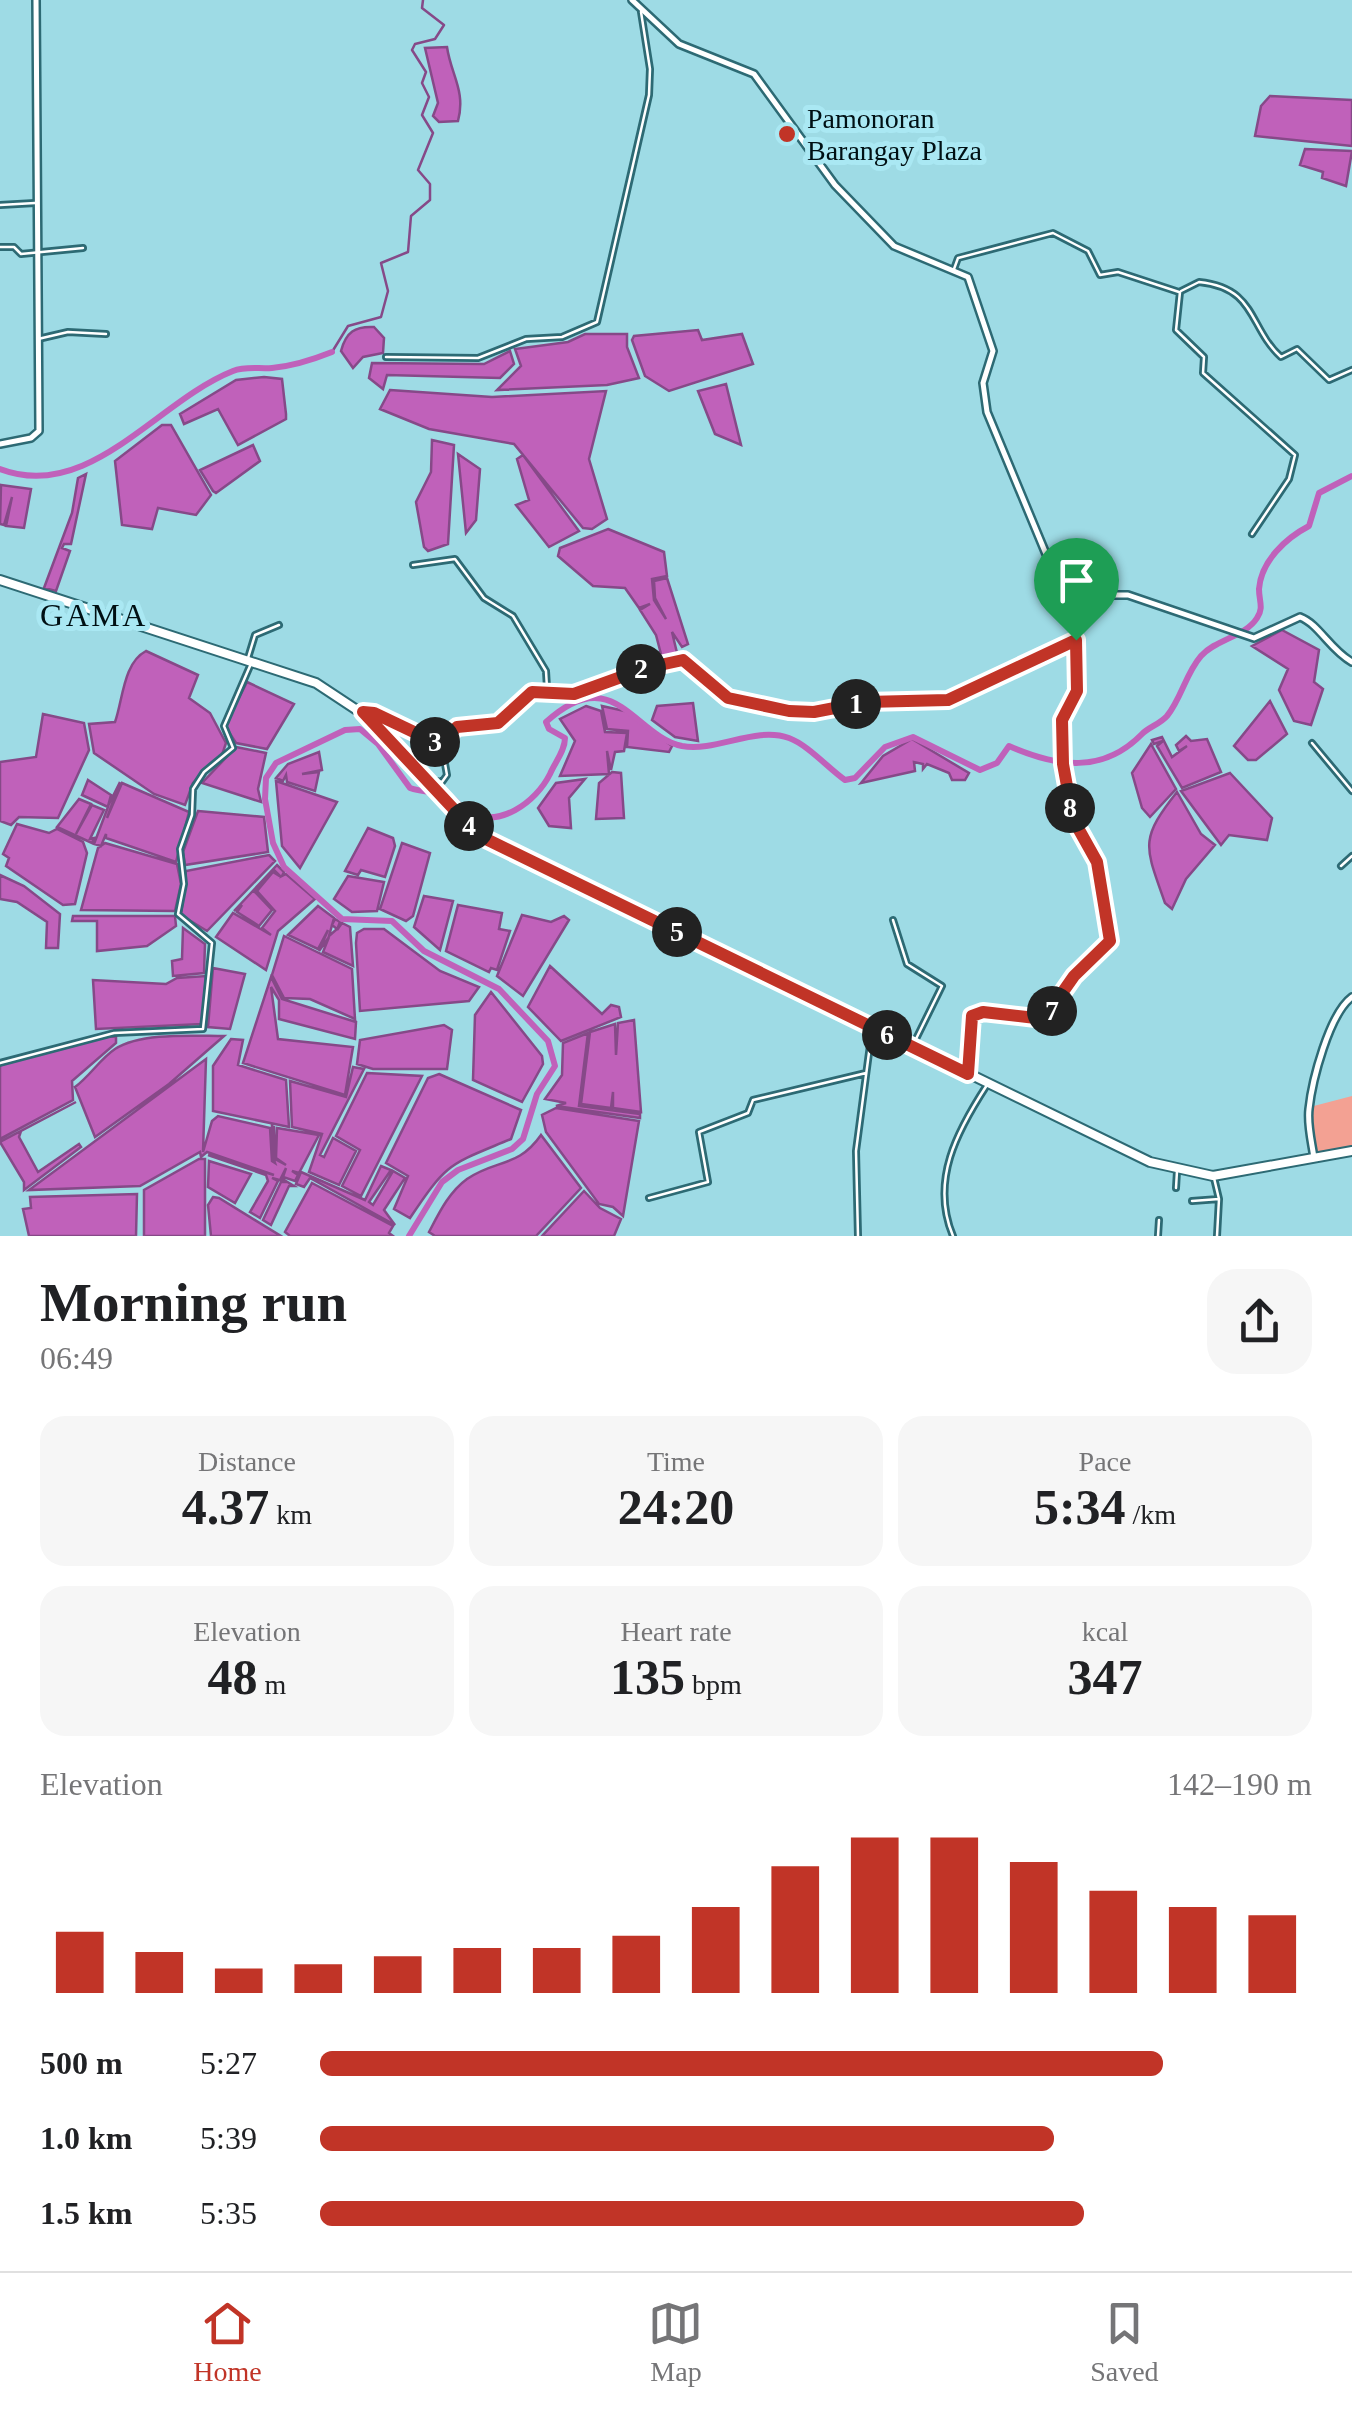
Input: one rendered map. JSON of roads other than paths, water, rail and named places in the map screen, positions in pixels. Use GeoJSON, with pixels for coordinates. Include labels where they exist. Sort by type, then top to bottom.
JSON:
{"type":"FeatureCollection","features":[{"type":"Feature","properties":{"kind":"main road"},"geometry":{"type":"LineString","coordinates":[[0,580],[316,683],[363,712],[447,802],[494,843],[988,1084],[1177,1171],[1213,1176],[1352,1152]]}},
{"type":"Feature","properties":{"kind":"street"},"geometry":{"type":"LineString","coordinates":[[0,444],[38,434],[36,0]]}},
{"type":"Feature","properties":{"kind":"street"},"geometry":{"type":"LineString","coordinates":[[632,0],[679,44],[754,74],[834,185],[882,235],[907,254],[968,277],[990,336],[993,356],[983,383],[988,412],[1046,554],[1077,604],[1077,691],[1062,720],[1062,754],[1073,819],[1097,862],[1110,941],[1074,976],[1044,1019],[983,1012],[972,1016],[968,1074]]}},
{"type":"Feature","properties":{"kind":"street"},"geometry":{"type":"LineString","coordinates":[[386,356],[478,358],[526,339],[562,336],[598,322],[649,95],[650,68],[641,11]]}},
{"type":"Feature","properties":{"kind":"street"},"geometry":{"type":"LineString","coordinates":[[0,206],[35,203]]}},
{"type":"Feature","properties":{"kind":"street"},"geometry":{"type":"LineString","coordinates":[[954,269],[958,258],[1053,233],[1088,250],[1100,275],[1118,272],[1180,292],[1199,282],[1232,290],[1256,314],[1281,357],[1297,350],[1328,380],[1352,370]]}},
{"type":"Feature","properties":{"kind":"street"},"geometry":{"type":"LineString","coordinates":[[0,247],[35,254],[83,248]]}},
{"type":"Feature","properties":{"kind":"street"},"geometry":{"type":"LineString","coordinates":[[1180,292],[1176,330],[1204,358],[1203,374],[1295,455],[1289,479],[1252,534]]}},
{"type":"Feature","properties":{"kind":"street"},"geometry":{"type":"LineString","coordinates":[[36,339],[68,332],[106,334]]}},
{"type":"Feature","properties":{"kind":"street"},"geometry":{"type":"LineString","coordinates":[[413,565],[449,557],[462,565],[484,598],[513,616],[546,671],[547,689]]}},
{"type":"Feature","properties":{"kind":"street"},"geometry":{"type":"LineString","coordinates":[[1077,604],[1128,594],[1259,638],[1300,616],[1307,619],[1334,652],[1352,662]]}},
{"type":"Feature","properties":{"kind":"street"},"geometry":{"type":"LineString","coordinates":[[0,1061],[114,1033],[203,1029],[212,943],[178,914],[184,884],[180,850],[192,815],[195,785],[234,748],[224,726],[250,660],[255,635],[279,625]]}},
{"type":"Feature","properties":{"kind":"street"},"geometry":{"type":"LineString","coordinates":[[439,744],[457,727],[498,723],[532,692],[547,689],[574,694],[646,668],[683,660],[720,695],[789,711],[835,710],[866,702],[942,701],[1076,640]]}},
{"type":"Feature","properties":{"kind":"street"},"geometry":{"type":"LineString","coordinates":[[363,712],[374,713],[439,744],[448,761],[446,778],[430,783]]}},
{"type":"Feature","properties":{"kind":"street"},"geometry":{"type":"LineString","coordinates":[[1312,743],[1352,791]]}},
{"type":"Feature","properties":{"kind":"street"},"geometry":{"type":"LineString","coordinates":[[1341,866],[1352,856]]}},
{"type":"Feature","properties":{"kind":"street"},"geometry":{"type":"LineString","coordinates":[[893,920],[908,964],[942,986],[911,1047]]}},
{"type":"Feature","properties":{"kind":"street"},"geometry":{"type":"LineString","coordinates":[[1314,1160],[1308,1112],[1335,1016],[1352,997]]}},
{"type":"Feature","properties":{"kind":"street"},"geometry":{"type":"LineString","coordinates":[[858,1236],[856,1151],[873,1028]]}},
{"type":"Feature","properties":{"kind":"street"},"geometry":{"type":"LineString","coordinates":[[649,1198],[708,1182],[699,1132],[744,1116],[753,1100],[866,1073]]}},
{"type":"Feature","properties":{"kind":"street"},"geometry":{"type":"LineString","coordinates":[[953,1236],[943,1206],[951,1149],[962,1123],[988,1084]]}},
{"type":"Feature","properties":{"kind":"street"},"geometry":{"type":"LineString","coordinates":[[1176,1188],[1177,1171]]}},
{"type":"Feature","properties":{"kind":"street"},"geometry":{"type":"LineString","coordinates":[[1213,1176],[1219,1199],[1217,1236]]}},
{"type":"Feature","properties":{"kind":"street"},"geometry":{"type":"LineString","coordinates":[[1192,1201],[1219,1199]]}},
{"type":"Feature","properties":{"kind":"street"},"geometry":{"type":"LineString","coordinates":[[1158,1236],[1159,1220]]}},
{"type":"Feature","properties":{"kind":"waterway"},"geometry":{"type":"LineString","coordinates":[[332,352],[348,326],[381,317],[388,291],[381,263],[408,252],[411,216],[430,200],[430,184],[418,170],[433,133],[422,115],[429,97],[422,83],[426,72],[412,50],[415,44],[435,39],[444,25],[422,8],[423,0]]}},
{"type":"Feature","properties":{"kind":"waterway"},"geometry":{"type":"LineString","coordinates":[[0,469],[32,476],[63,472],[93,461],[205,385],[233,371],[288,366],[332,352]]}},
{"type":"Feature","properties":{"kind":"waterway"},"geometry":{"type":"LineString","coordinates":[[409,1236],[442,1182],[458,1170],[512,1149],[523,1139],[537,1094],[555,1066],[548,1041],[499,989],[424,951],[392,921],[342,919],[284,867],[273,843],[265,799],[266,778],[276,763],[345,730],[360,729],[378,744],[410,788],[449,796],[463,809],[479,816],[503,815],[536,794],[562,752],[565,738],[549,729],[546,722],[569,705],[589,698],[622,707],[665,740],[682,746],[709,746],[763,735],[789,738],[845,780],[855,778],[885,747],[913,737],[980,770],[997,763],[1009,746],[1062,762],[1095,761],[1127,747],[1164,719],[1201,656],[1252,624],[1260,611],[1259,589],[1270,560],[1309,526],[1319,493],[1352,476]]}},
{"type":"Feature","properties":{"kind":"place","name":"Pamonoran Barangay Plaza"},"geometry":{"type":"Point","coordinates":[787,134]}},
{"type":"Feature","properties":{"kind":"district","name":"GAMA"},"geometry":{"type":"Point","coordinates":[94,615]}}]}
